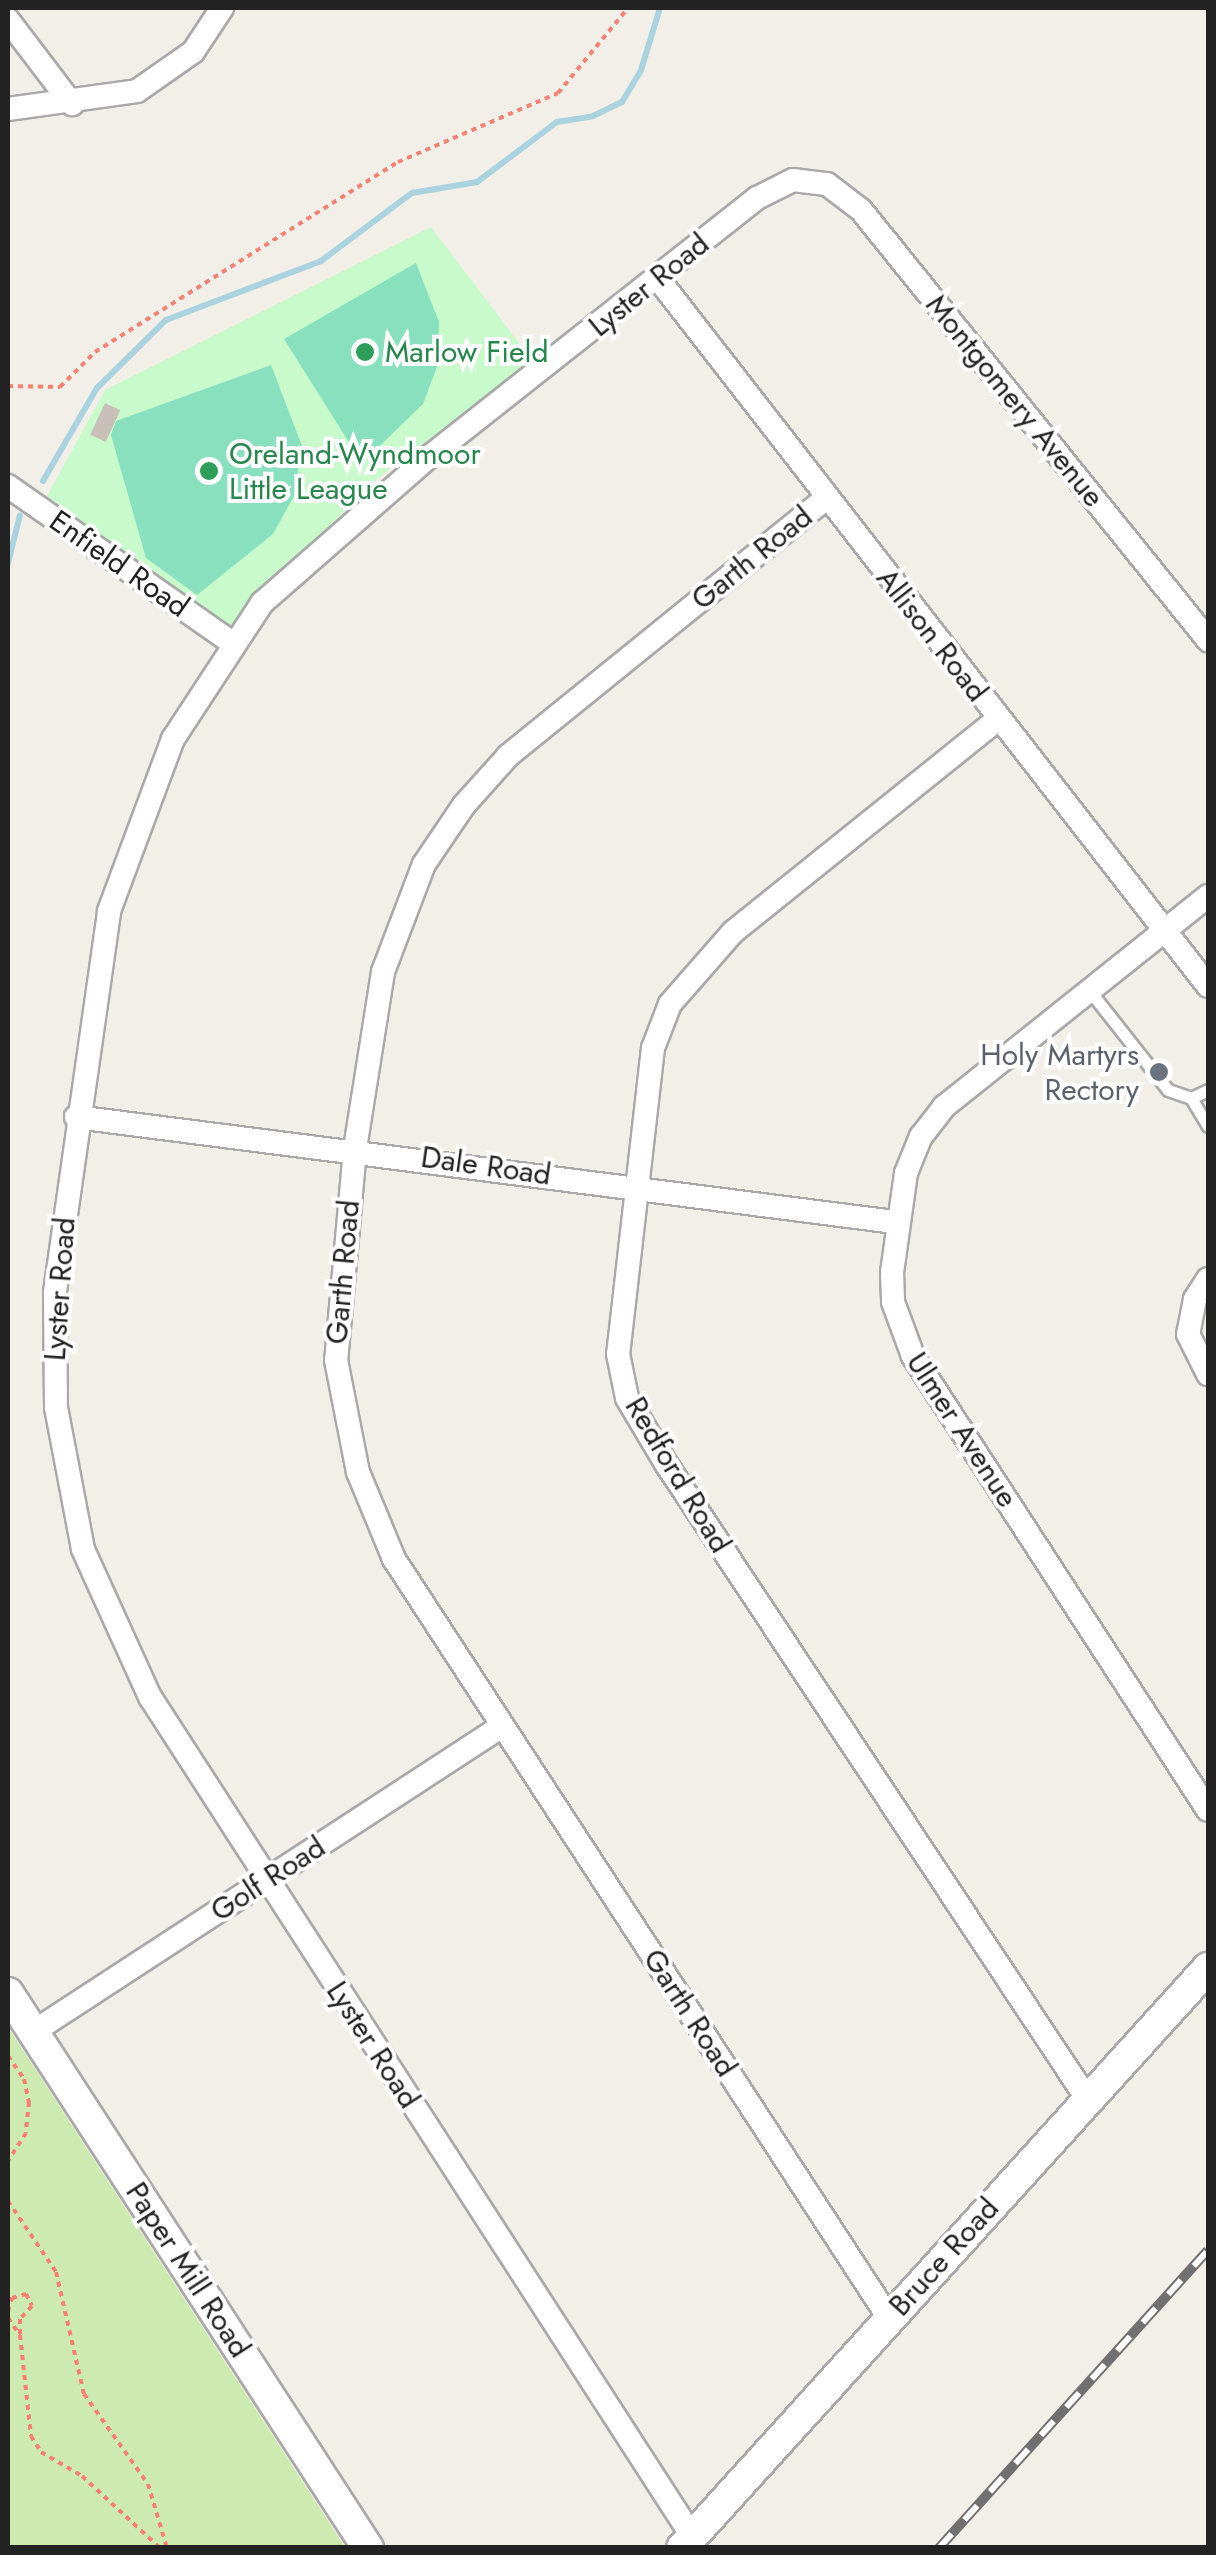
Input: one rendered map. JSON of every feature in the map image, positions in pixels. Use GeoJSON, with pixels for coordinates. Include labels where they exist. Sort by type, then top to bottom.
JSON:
{"type":"FeatureCollection","features":[{"type":"Feature","properties":{"kind":"street"},"geometry":{"type":"LineString","coordinates":[[8,109],[72,104],[137,91],[167,74],[205,39],[222,8]]}},
{"type":"Feature","properties":{"kind":"street"},"geometry":{"type":"LineString","coordinates":[[8,20],[72,104]]}},
{"type":"Feature","properties":{"kind":"street","name":"Lyster Road"},"geometry":{"type":"LineString","coordinates":[[687,2542],[124,1652],[69,1498],[53,1331],[76,1117],[121,868],[152,782],[230,642],[295,568],[378,498],[758,198],[809,178]]}},
{"type":"Feature","properties":{"kind":"street","name":"Montgomery Avenue"},"geometry":{"type":"LineString","coordinates":[[809,178],[860,210],[1208,640]]}},
{"type":"Feature","properties":{"kind":"street","name":"Allison Road"},"geometry":{"type":"LineString","coordinates":[[658,280],[1208,986]]}},
{"type":"Feature","properties":{"kind":"street","name":"Enfield Road"},"geometry":{"type":"LineString","coordinates":[[8,486],[230,642]]}},
{"type":"Feature","properties":{"kind":"street","name":"Garth Road"},"geometry":{"type":"LineString","coordinates":[[825,499],[508,756],[444,831],[407,898],[383,972],[355,1149],[335,1327],[346,1434],[394,1558],[889,2318]]}},
{"type":"Feature","properties":{"kind":"street","name":"Redford Road"},"geometry":{"type":"LineString","coordinates":[[998,719],[733,932],[681,985],[653,1048],[617,1331],[621,1378],[633,1410],[1088,2100]]}},
{"type":"Feature","properties":{"kind":"street","name":"Ulmer Avenue"},"geometry":{"type":"LineString","coordinates":[[1208,896],[932,1121],[913,1152],[895,1222],[893,1302],[913,1356],[1208,1810]]}},
{"type":"Feature","properties":{"kind":"street","name":"Dale Road"},"geometry":{"type":"LineString","coordinates":[[76,1117],[355,1149],[895,1222]]}},
{"type":"Feature","properties":{"kind":"street"},"geometry":{"type":"LineString","coordinates":[[1208,1279],[1194,1299],[1188,1334],[1208,1374]]}},
{"type":"Feature","properties":{"kind":"street","name":"Golf Road"},"geometry":{"type":"LineString","coordinates":[[33,2032],[502,1726]]}},
{"type":"Feature","properties":{"kind":"street","name":"Bruce Road"},"geometry":{"type":"LineString","coordinates":[[687,2542],[1208,1968]]}},
{"type":"Feature","properties":{"kind":"street","name":"Paper Mill Road"},"geometry":{"type":"LineString","coordinates":[[8,1995],[368,2548]]}},
{"type":"Feature","properties":{"kind":"lane"},"geometry":{"type":"LineString","coordinates":[[1088,990],[1168,1090],[1191,1098],[1208,1126]]}},
{"type":"Feature","properties":{"kind":"lane"},"geometry":{"type":"LineString","coordinates":[[1191,1098],[1208,1090]]}},
{"type":"Feature","properties":{"kind":"path"},"geometry":{"type":"LineString","coordinates":[[8,386],[60,388],[95,352],[398,162],[558,93],[628,8]]}},
{"type":"Feature","properties":{"kind":"path"},"geometry":{"type":"LineString","coordinates":[[8,2056],[24,2079],[29,2102],[26,2132],[8,2161]]}},
{"type":"Feature","properties":{"kind":"path"},"geometry":{"type":"LineString","coordinates":[[8,2201],[56,2272],[84,2394],[148,2484],[164,2548]]}},
{"type":"Feature","properties":{"kind":"path"},"geometry":{"type":"LineString","coordinates":[[8,2310],[12,2298],[26,2294],[32,2306],[20,2319],[30,2436],[41,2452],[82,2476],[164,2548]]}},
{"type":"Feature","properties":{"kind":"path"},"geometry":{"type":"LineString","coordinates":[[8,2320],[20,2335]]}},
{"type":"Feature","properties":{"kind":"green space","name":"Marlow Field"},"geometry":{"type":"Polygon","coordinates":[[[431,227],[532,360],[373,482],[227,629],[47,496],[105,390],[431,227]]]}},
{"type":"Feature","properties":{"kind":"green space","name":"Marlow Field"},"geometry":{"type":"Polygon","coordinates":[[[416,263],[439,322],[438,364],[423,404],[362,463],[284,339],[416,263]]]}},
{"type":"Feature","properties":{"kind":"green space","name":"Oreland-Wyndmoor Little League"},"geometry":{"type":"Polygon","coordinates":[[[271,365],[302,446],[294,496],[273,534],[197,595],[146,558],[111,435],[116,421],[271,365]]]}},
{"type":"Feature","properties":{"kind":"green space"},"geometry":{"type":"Polygon","coordinates":[[[8,2027],[345,2547],[8,2547],[8,2027]]]}},
{"type":"Feature","properties":{"kind":"building"},"geometry":{"type":"Polygon","coordinates":[[[105,403],[120,410],[106,442],[90,435],[105,403]]]}},
{"type":"Feature","properties":{"kind":"waterway"},"geometry":{"type":"LineString","coordinates":[[43,481],[97,388],[166,320],[321,261],[412,193],[477,182],[557,122],[593,116],[622,102],[641,70],[660,8]]}},
{"type":"Feature","properties":{"kind":"waterway"},"geometry":{"type":"LineString","coordinates":[[8,563],[20,515]]}},
{"type":"Feature","properties":{"kind":"railway"},"geometry":{"type":"LineString","coordinates":[[939,2548],[1208,2250]]}},
{"type":"Feature","properties":{"kind":"place","name":"Marlow Field"},"geometry":{"type":"Point","coordinates":[365,352]}},
{"type":"Feature","properties":{"kind":"place","name":"Oreland-Wyndmoor Little League"},"geometry":{"type":"Point","coordinates":[209,471]}},
{"type":"Feature","properties":{"kind":"place","name":"Holy Martyrs Rectory"},"geometry":{"type":"Point","coordinates":[1159,1072]}}]}
